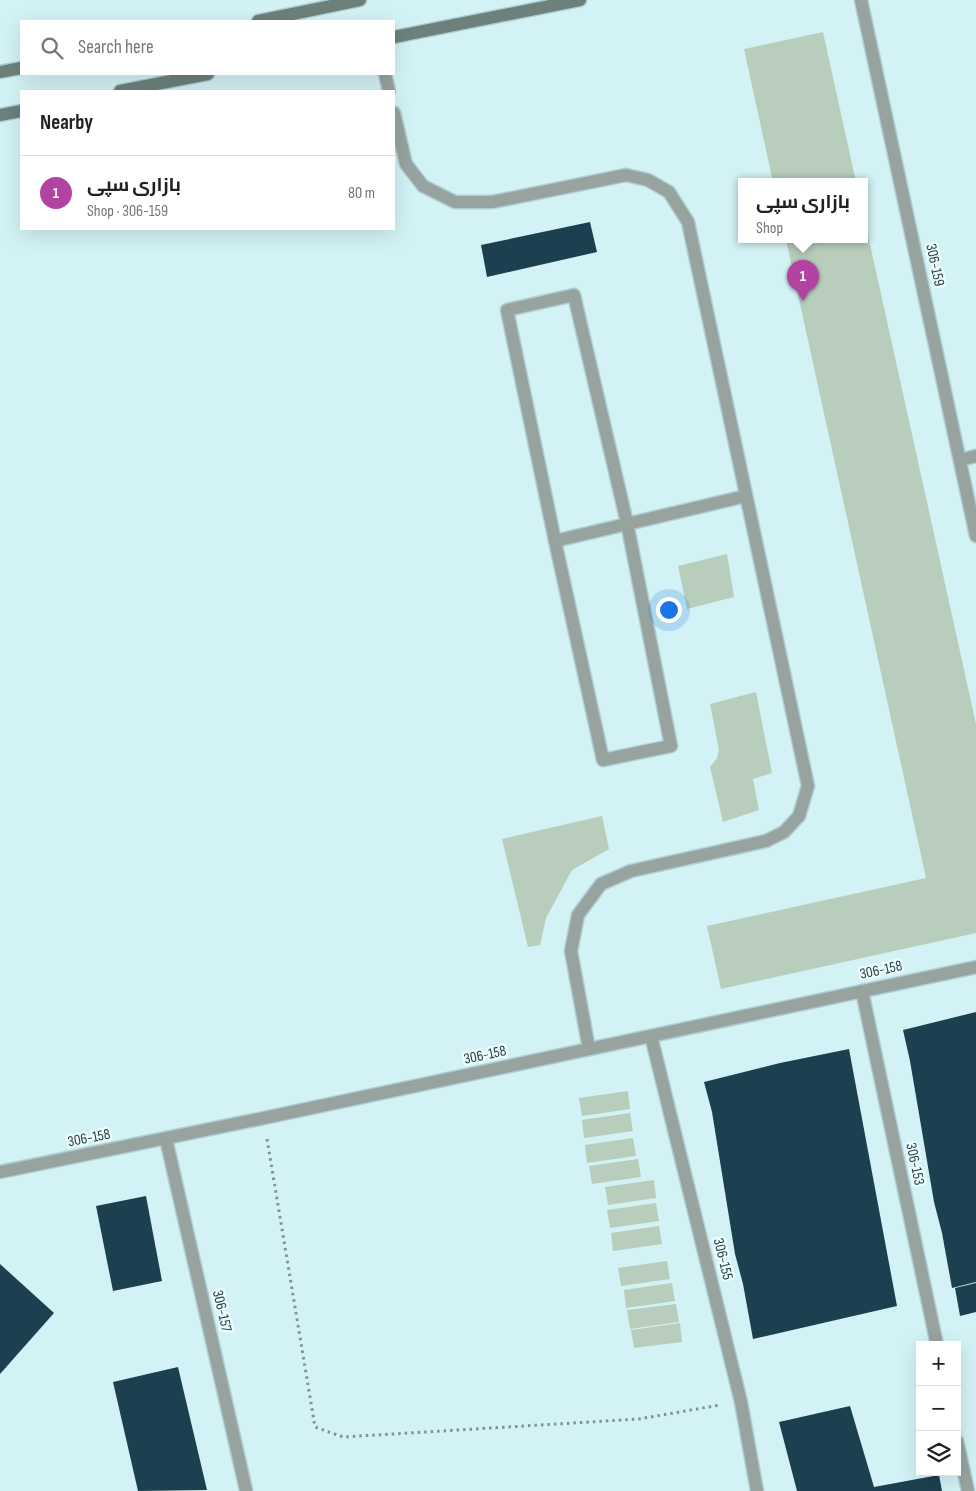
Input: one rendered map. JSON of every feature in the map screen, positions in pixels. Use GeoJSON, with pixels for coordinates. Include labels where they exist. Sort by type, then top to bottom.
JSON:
{"type":"FeatureCollection","features":[{"type":"Feature","properties":{"kind":"street"},"geometry":{"type":"LineString","coordinates":[[262,20],[329,3],[360,0]]}},
{"type":"Feature","properties":{"kind":"street"},"geometry":{"type":"LineString","coordinates":[[395,37],[580,0]]}},
{"type":"Feature","properties":{"kind":"street","name":"306-159"},"geometry":{"type":"LineString","coordinates":[[861,0],[976,536]]}},
{"type":"Feature","properties":{"kind":"street"},"geometry":{"type":"LineString","coordinates":[[0,72],[20,68]]}},
{"type":"Feature","properties":{"kind":"street"},"geometry":{"type":"LineString","coordinates":[[125,90],[203,75]]}},
{"type":"Feature","properties":{"kind":"street"},"geometry":{"type":"LineString","coordinates":[[385,75],[389,90]]}},
{"type":"Feature","properties":{"kind":"street"},"geometry":{"type":"LineString","coordinates":[[0,115],[20,111]]}},
{"type":"Feature","properties":{"kind":"street"},"geometry":{"type":"LineString","coordinates":[[395,117],[406,164],[423,186],[455,202],[492,202],[626,175],[648,180],[669,192],[688,222],[808,786],[799,816],[784,832],[766,841],[631,871],[601,884],[578,915],[571,951],[589,1049]]}},
{"type":"Feature","properties":{"kind":"street"},"geometry":{"type":"LineString","coordinates":[[574,295],[627,523],[671,746],[602,760],[554,541],[507,310],[574,295]]}},
{"type":"Feature","properties":{"kind":"street"},"geometry":{"type":"LineString","coordinates":[[960,460],[976,456]]}},
{"type":"Feature","properties":{"kind":"street"},"geometry":{"type":"LineString","coordinates":[[554,541],[746,496]]}},
{"type":"Feature","properties":{"kind":"street","name":"306-158"},"geometry":{"type":"LineString","coordinates":[[0,1172],[166,1139],[976,967]]}},
{"type":"Feature","properties":{"kind":"street","name":"306-153"},"geometry":{"type":"LineString","coordinates":[[862,991],[936,1341]]}},
{"type":"Feature","properties":{"kind":"street","name":"306-155"},"geometry":{"type":"LineString","coordinates":[[651,1036],[741,1402],[757,1491]]}},
{"type":"Feature","properties":{"kind":"street","name":"306-157"},"geometry":{"type":"LineString","coordinates":[[166,1139],[246,1490]]}},
{"type":"Feature","properties":{"kind":"street"},"geometry":{"type":"LineString","coordinates":[[961,1459],[968,1491]]}},
{"type":"Feature","properties":{"kind":"path"},"geometry":{"type":"LineString","coordinates":[[264,1118],[315,1427],[343,1437],[640,1419],[741,1402]]}},
{"type":"Feature","properties":{"kind":"green space"},"geometry":{"type":"Polygon","coordinates":[[[823,32],[855,178],[772,178],[744,49],[823,32]]]}},
{"type":"Feature","properties":{"kind":"green space"},"geometry":{"type":"Polygon","coordinates":[[[868,235],[976,724],[976,933],[721,989],[707,926],[926,878],[787,243],[868,243],[868,235]]]}},
{"type":"Feature","properties":{"kind":"green space"},"geometry":{"type":"Polygon","coordinates":[[[727,554],[734,597],[687,609],[678,566],[727,554]]]}},
{"type":"Feature","properties":{"kind":"green space"},"geometry":{"type":"Polygon","coordinates":[[[756,692],[772,773],[753,779],[759,810],[723,822],[710,767],[717,758],[719,750],[710,704],[756,692]]]}},
{"type":"Feature","properties":{"kind":"green space"},"geometry":{"type":"Polygon","coordinates":[[[602,816],[609,849],[572,870],[546,918],[540,945],[528,947],[502,839],[602,816]]]}},
{"type":"Feature","properties":{"kind":"green space"},"geometry":{"type":"Polygon","coordinates":[[[628,1091],[630,1109],[582,1116],[579,1098],[628,1091]]]}},
{"type":"Feature","properties":{"kind":"green space"},"geometry":{"type":"Polygon","coordinates":[[[630,1113],[633,1131],[584,1138],[582,1120],[630,1113]]]}},
{"type":"Feature","properties":{"kind":"green space"},"geometry":{"type":"Polygon","coordinates":[[[633,1138],[636,1156],[587,1163],[585,1145],[633,1138]]]}},
{"type":"Feature","properties":{"kind":"green space"},"geometry":{"type":"Polygon","coordinates":[[[638,1159],[641,1177],[592,1184],[589,1166],[638,1159]]]}},
{"type":"Feature","properties":{"kind":"green space"},"geometry":{"type":"Polygon","coordinates":[[[654,1180],[656,1198],[608,1205],[605,1187],[654,1180]]]}},
{"type":"Feature","properties":{"kind":"green space"},"geometry":{"type":"Polygon","coordinates":[[[656,1203],[659,1221],[610,1228],[607,1210],[656,1203]]]}},
{"type":"Feature","properties":{"kind":"green space"},"geometry":{"type":"Polygon","coordinates":[[[659,1226],[662,1244],[613,1251],[611,1233],[659,1226]]]}},
{"type":"Feature","properties":{"kind":"green space"},"geometry":{"type":"Polygon","coordinates":[[[667,1261],[670,1279],[621,1286],[618,1268],[667,1261]]]}},
{"type":"Feature","properties":{"kind":"green space"},"geometry":{"type":"Polygon","coordinates":[[[672,1283],[675,1301],[626,1308],[624,1290],[672,1283]]]}},
{"type":"Feature","properties":{"kind":"green space"},"geometry":{"type":"Polygon","coordinates":[[[676,1304],[679,1322],[630,1329],[627,1310],[676,1304]]]}},
{"type":"Feature","properties":{"kind":"green space"},"geometry":{"type":"Polygon","coordinates":[[[680,1323],[682,1342],[634,1348],[631,1330],[680,1323]]]}},
{"type":"Feature","properties":{"kind":"building"},"geometry":{"type":"Polygon","coordinates":[[[590,222],[597,252],[487,277],[481,245],[590,222]]]}},
{"type":"Feature","properties":{"kind":"building"},"geometry":{"type":"Polygon","coordinates":[[[976,1012],[976,1282],[952,1288],[934,1202],[903,1030],[976,1012]]]}},
{"type":"Feature","properties":{"kind":"building"},"geometry":{"type":"Polygon","coordinates":[[[849,1049],[897,1306],[753,1339],[743,1284],[735,1254],[712,1112],[704,1082],[780,1063],[849,1049]]]}},
{"type":"Feature","properties":{"kind":"building"},"geometry":{"type":"Polygon","coordinates":[[[146,1196],[162,1281],[113,1291],[96,1206],[146,1196]]]}},
{"type":"Feature","properties":{"kind":"building"},"geometry":{"type":"Polygon","coordinates":[[[0,1264],[54,1313],[0,1374],[0,1264]]]}},
{"type":"Feature","properties":{"kind":"building"},"geometry":{"type":"Polygon","coordinates":[[[976,1283],[976,1312],[960,1316],[955,1288],[976,1283]]]}},
{"type":"Feature","properties":{"kind":"building"},"geometry":{"type":"Polygon","coordinates":[[[178,1367],[207,1490],[138,1491],[113,1382],[178,1367]]]}},
{"type":"Feature","properties":{"kind":"building"},"geometry":{"type":"Polygon","coordinates":[[[850,1406],[874,1487],[939,1476],[942,1491],[797,1491],[779,1422],[850,1406]]]}},
{"type":"Feature","properties":{"kind":"place","name":"بازاری سپی"},"geometry":{"type":"Point","coordinates":[803,301]}}]}
